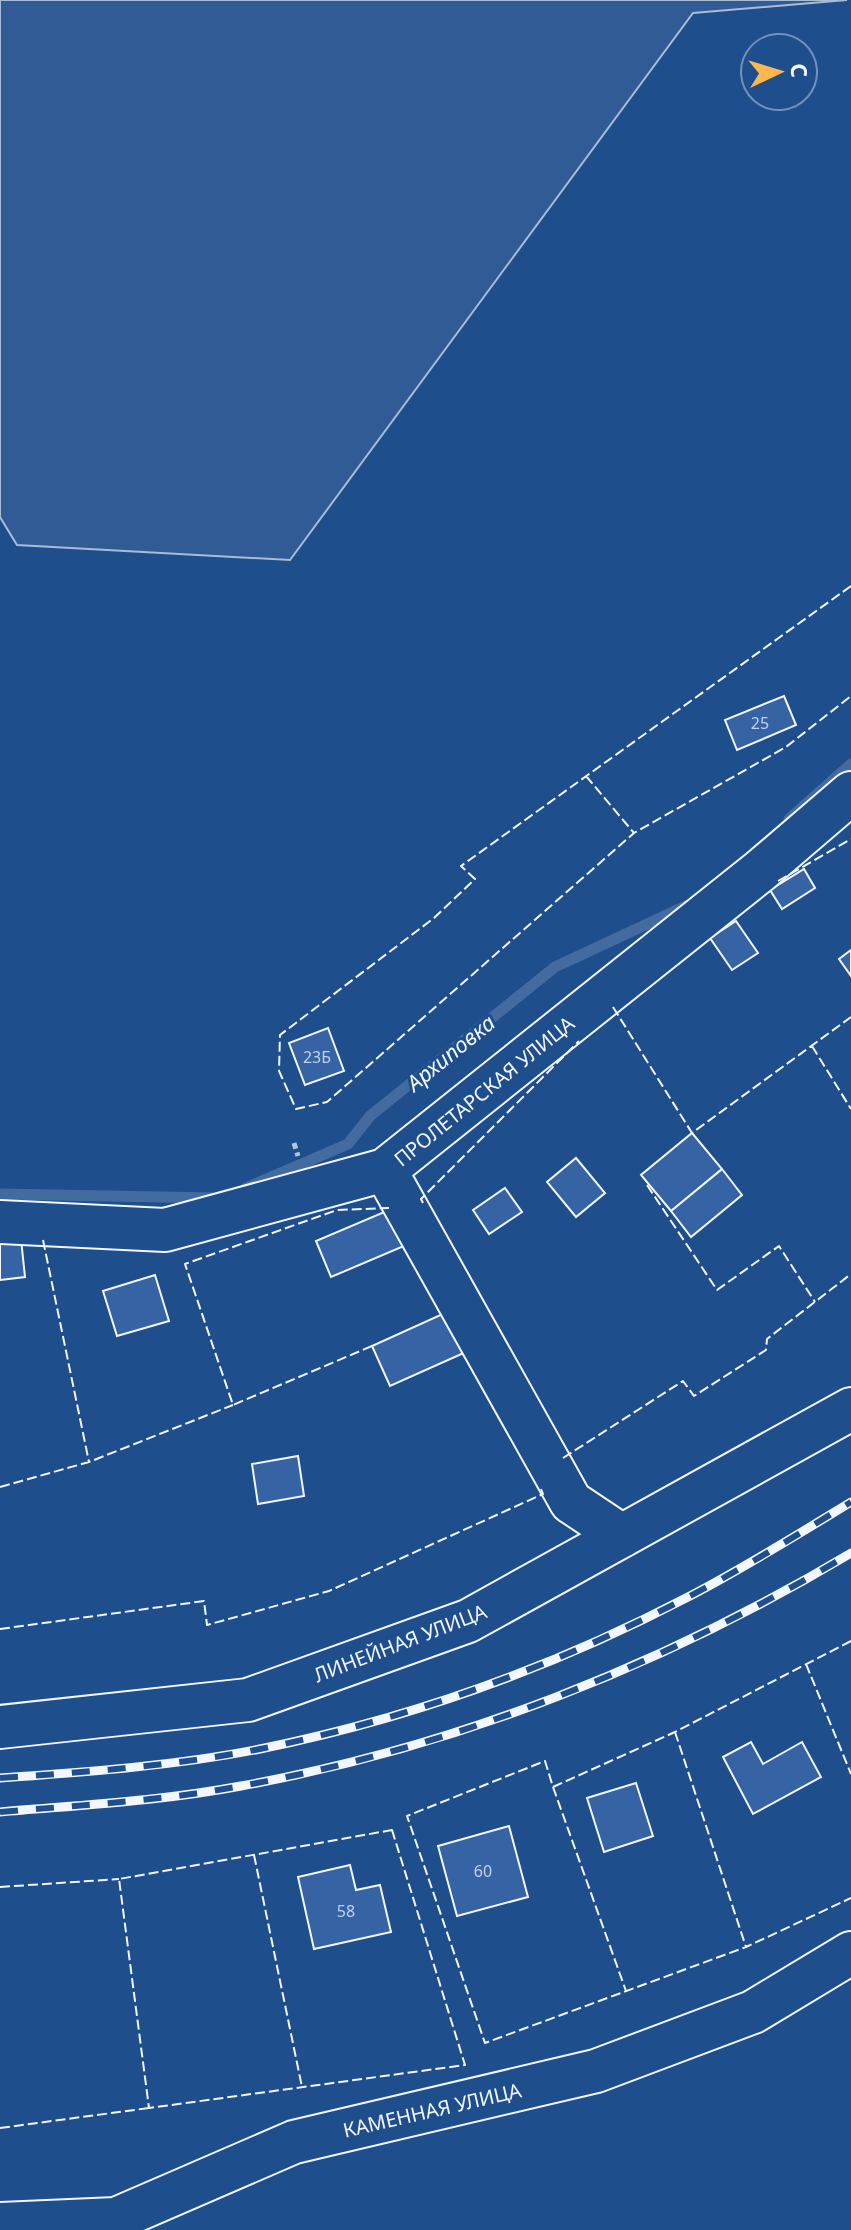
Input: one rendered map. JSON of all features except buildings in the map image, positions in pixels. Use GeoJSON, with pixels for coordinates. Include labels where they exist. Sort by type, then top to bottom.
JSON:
{"type":"FeatureCollection","features":[{"type":"Feature","properties":{"kind":"street","name":"ПРОЛЕТАРСКАЯ УЛИЦА"},"geometry":{"type":"LineString","coordinates":[[0,1222],[165,1230],[385,1170],[760,871],[851,793]]}},
{"type":"Feature","properties":{"kind":"street"},"geometry":{"type":"LineString","coordinates":[[385,1170],[571,1502],[622,1536]]}},
{"type":"Feature","properties":{"kind":"street","name":"ЛИНЕЙНАЯ УЛИЦА"},"geometry":{"type":"LineString","coordinates":[[0,1727],[248,1700],[468,1621],[851,1409]]}},
{"type":"Feature","properties":{"kind":"street","name":"КАМЕННАЯ УЛИЦА"},"geometry":{"type":"LineString","coordinates":[[0,2224],[116,2219],[294,2142],[596,2071],[753,2012],[851,1953]]}},
{"type":"Feature","properties":{"kind":"shaded area"},"geometry":{"type":"Polygon","coordinates":[[[0,0],[847,0],[693,13],[290,560],[17,545],[0,517],[0,0]]]}},
{"type":"Feature","properties":{"kind":"waterway","name":"Архиповка"},"geometry":{"type":"LineString","coordinates":[[789,819],[851,764]]}},
{"type":"Feature","properties":{"kind":"waterway","name":"Архиповка"},"geometry":{"type":"LineString","coordinates":[[246,1188],[348,1144],[370,1116],[555,967],[688,905]]}},
{"type":"Feature","properties":{"kind":"waterway","name":"Архиповка"},"geometry":{"type":"LineString","coordinates":[[0,1194],[215,1198]]}},
{"type":"Feature","properties":{"kind":"railway"},"geometry":{"type":"LineString","coordinates":[[0,1778],[130,1768],[228,1755],[315,1737],[425,1706],[533,1668],[637,1622],[730,1575],[851,1502]]}},
{"type":"Feature","properties":{"kind":"railway"},"geometry":{"type":"LineString","coordinates":[[0,1812],[211,1791],[401,1749],[479,1725],[633,1666],[780,1594],[851,1553]]}},
{"type":"Feature","properties":{"kind":"fence"},"geometry":{"type":"LineString","coordinates":[[851,586],[461,866],[475,879],[434,918],[280,1035],[279,1071],[296,1109],[327,1102],[634,833],[786,747],[851,696]]}},
{"type":"Feature","properties":{"kind":"fence"},"geometry":{"type":"LineString","coordinates":[[586,776],[634,833]]}},
{"type":"Feature","properties":{"kind":"fence"},"geometry":{"type":"LineString","coordinates":[[778,881],[851,839]]}},
{"type":"Feature","properties":{"kind":"fence"},"geometry":{"type":"LineString","coordinates":[[613,1007],[692,1133],[851,1017]]}},
{"type":"Feature","properties":{"kind":"fence"},"geometry":{"type":"LineString","coordinates":[[423,1203],[421,1199],[579,1041]]}},
{"type":"Feature","properties":{"kind":"fence"},"geometry":{"type":"LineString","coordinates":[[812,1046],[851,1109]]}},
{"type":"Feature","properties":{"kind":"fence"},"geometry":{"type":"LineString","coordinates":[[647,1185],[717,1290],[779,1246],[815,1302]]}},
{"type":"Feature","properties":{"kind":"fence"},"geometry":{"type":"LineString","coordinates":[[372,1346],[233,1405],[185,1264],[337,1210],[389,1208]]}},
{"type":"Feature","properties":{"kind":"fence"},"geometry":{"type":"LineString","coordinates":[[43,1240],[89,1462]]}},
{"type":"Feature","properties":{"kind":"fence"},"geometry":{"type":"LineString","coordinates":[[563,1458],[683,1381],[694,1396],[766,1350],[767,1339],[851,1274]]}},
{"type":"Feature","properties":{"kind":"fence"},"geometry":{"type":"LineString","coordinates":[[0,1487],[89,1462],[233,1405]]}},
{"type":"Feature","properties":{"kind":"fence"},"geometry":{"type":"LineString","coordinates":[[0,1629],[204,1601],[207,1625],[329,1591],[543,1494],[541,1489]]}},
{"type":"Feature","properties":{"kind":"fence"},"geometry":{"type":"LineString","coordinates":[[851,1641],[675,1732],[553,1787],[545,1761],[407,1816],[485,2043],[746,1947],[851,1898]]}},
{"type":"Feature","properties":{"kind":"fence"},"geometry":{"type":"LineString","coordinates":[[806,1664],[851,1774]]}},
{"type":"Feature","properties":{"kind":"fence"},"geometry":{"type":"LineString","coordinates":[[675,1732],[746,1947]]}},
{"type":"Feature","properties":{"kind":"fence"},"geometry":{"type":"LineString","coordinates":[[553,1787],[626,1991]]}},
{"type":"Feature","properties":{"kind":"fence"},"geometry":{"type":"LineString","coordinates":[[392,1830],[465,2065],[149,2108],[119,1879],[392,1830]]}},
{"type":"Feature","properties":{"kind":"fence"},"geometry":{"type":"LineString","coordinates":[[254,1855],[302,2087]]}},
{"type":"Feature","properties":{"kind":"fence"},"geometry":{"type":"LineString","coordinates":[[0,1887],[119,1879]]}},
{"type":"Feature","properties":{"kind":"fence"},"geometry":{"type":"LineString","coordinates":[[0,2128],[149,2108]]}}]}
